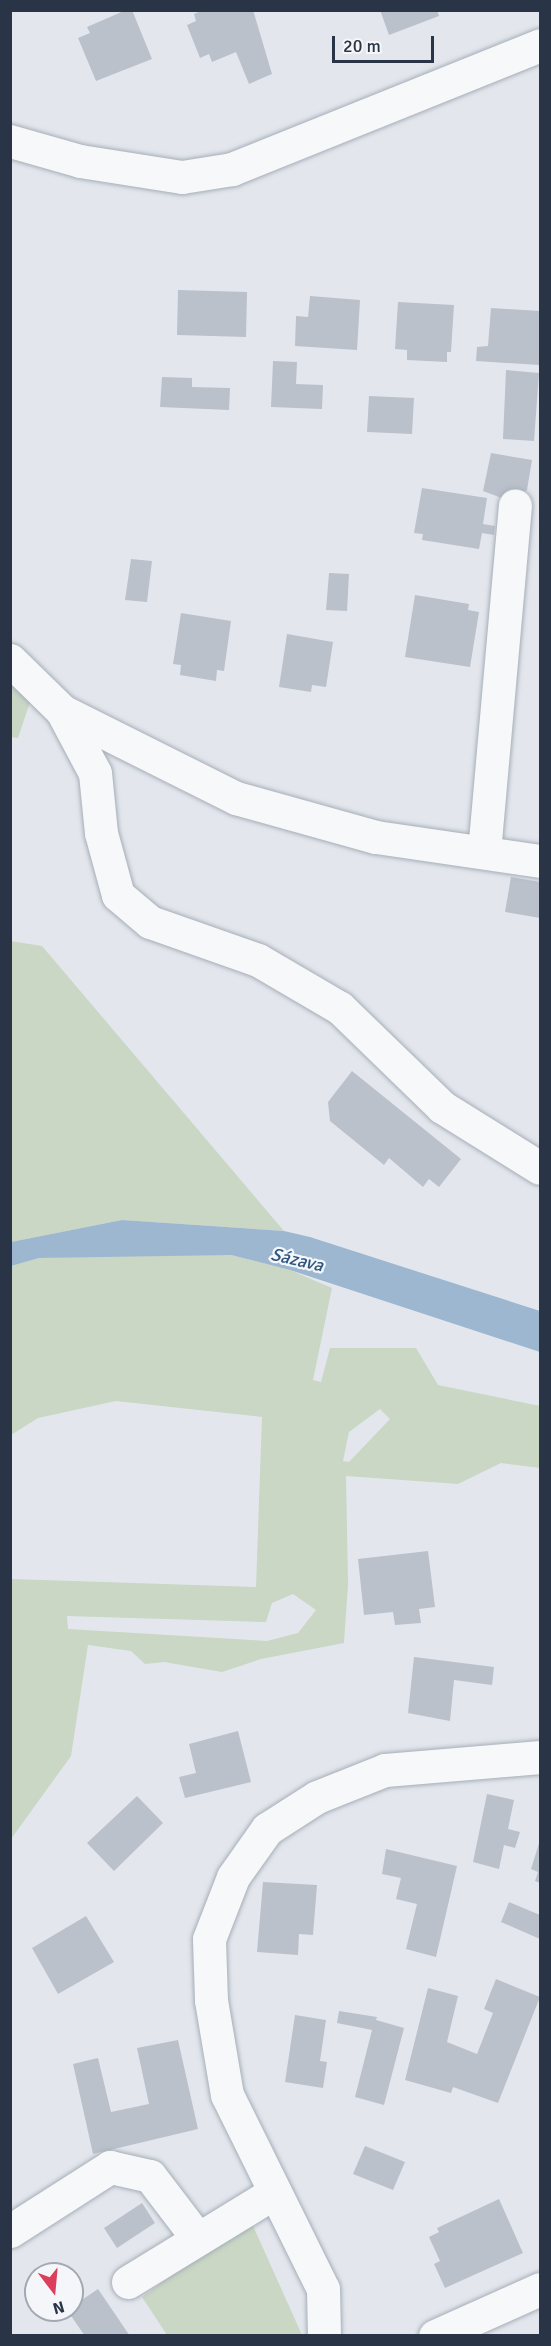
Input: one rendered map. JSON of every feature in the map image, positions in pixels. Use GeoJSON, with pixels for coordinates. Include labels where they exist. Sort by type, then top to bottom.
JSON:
{"type":"FeatureCollection","features":[{"type":"Feature","properties":{"kind":"street"},"geometry":{"type":"LineString","coordinates":[[10,141],[80,161],[182,177],[232,170],[540,45]]}},
{"type":"Feature","properties":{"kind":"street"},"geometry":{"type":"LineString","coordinates":[[484,852],[515,505]]}},
{"type":"Feature","properties":{"kind":"street"},"geometry":{"type":"LineString","coordinates":[[10,660],[62,711],[95,773],[101,833],[118,895],[150,922],[258,960],[340,1008],[442,1107],[540,1168]]}},
{"type":"Feature","properties":{"kind":"street"},"geometry":{"type":"LineString","coordinates":[[62,711],[236,798],[376,837],[540,861]]}},
{"type":"Feature","properties":{"kind":"street"},"geometry":{"type":"LineString","coordinates":[[324,2336],[323,2289],[227,2095],[211,2000],[209,1939],[233,1877],[267,1829],[317,1797],[385,1770],[540,1757]]}},
{"type":"Feature","properties":{"kind":"street"},"geometry":{"type":"LineString","coordinates":[[10,2231],[110,2167],[150,2176],[198,2239]]}},
{"type":"Feature","properties":{"kind":"street"},"geometry":{"type":"LineString","coordinates":[[128,2282],[275,2192]]}},
{"type":"Feature","properties":{"kind":"street"},"geometry":{"type":"LineString","coordinates":[[435,2336],[540,2289]]}},
{"type":"Feature","properties":{"kind":"green space"},"geometry":{"type":"Polygon","coordinates":[[[10,683],[30,702],[18,738],[11,737],[10,683]]]}},
{"type":"Feature","properties":{"kind":"green space"},"geometry":{"type":"Polygon","coordinates":[[[10,941],[42,946],[284,1231],[122,1220],[11,1242],[10,941]]]}},
{"type":"Feature","properties":{"kind":"green space"},"geometry":{"type":"Polygon","coordinates":[[[231,1255],[290,1270],[332,1288],[313,1380],[321,1382],[330,1348],[416,1348],[438,1385],[540,1406],[540,1468],[501,1463],[458,1484],[346,1476],[348,1584],[344,1643],[261,1659],[222,1672],[164,1662],[145,1664],[131,1651],[88,1645],[71,1756],[11,1839],[11,1579],[256,1587],[262,1417],[116,1401],[38,1418],[11,1435],[11,1266],[39,1258],[231,1255]],[[380,1409],[349,1432],[343,1461],[349,1462],[390,1419],[380,1409]],[[293,1594],[272,1603],[266,1622],[67,1616],[68,1629],[267,1641],[298,1633],[316,1610],[293,1594]]]}},
{"type":"Feature","properties":{"kind":"green space"},"geometry":{"type":"Polygon","coordinates":[[[250,2219],[302,2335],[167,2335],[142,2297],[250,2219]]]}},
{"type":"Feature","properties":{"kind":"water","name":"Sázava"},"geometry":{"type":"Polygon","coordinates":[[[122,1220],[284,1231],[310,1237],[540,1311],[540,1352],[290,1270],[231,1255],[39,1258],[11,1266],[11,1242],[122,1220]]]}},
{"type":"Feature","properties":{"kind":"building"},"geometry":{"type":"Polygon","coordinates":[[[126,10],[132,10],[152,59],[96,81],[78,38],[90,33],[87,27],[126,10]]]}},
{"type":"Feature","properties":{"kind":"building"},"geometry":{"type":"Polygon","coordinates":[[[203,10],[253,10],[272,74],[249,84],[236,52],[212,62],[209,54],[200,58],[187,25],[196,21],[194,14],[203,10]]]}},
{"type":"Feature","properties":{"kind":"building"},"geometry":{"type":"Polygon","coordinates":[[[380,10],[437,10],[439,16],[389,35],[380,10]]]}},
{"type":"Feature","properties":{"kind":"building"},"geometry":{"type":"Polygon","coordinates":[[[178,290],[247,292],[246,337],[177,335],[178,290]]]}},
{"type":"Feature","properties":{"kind":"building"},"geometry":{"type":"Polygon","coordinates":[[[310,296],[360,300],[357,350],[295,346],[296,316],[308,317],[310,296]]]}},
{"type":"Feature","properties":{"kind":"building"},"geometry":{"type":"Polygon","coordinates":[[[398,302],[454,305],[451,352],[447,352],[447,362],[407,360],[407,350],[395,349],[398,302]]]}},
{"type":"Feature","properties":{"kind":"building"},"geometry":{"type":"Polygon","coordinates":[[[491,308],[540,311],[539,365],[476,361],[477,347],[488,346],[491,308]]]}},
{"type":"Feature","properties":{"kind":"building"},"geometry":{"type":"Polygon","coordinates":[[[273,361],[297,362],[296,384],[323,385],[322,409],[271,407],[273,361]]]}},
{"type":"Feature","properties":{"kind":"building"},"geometry":{"type":"Polygon","coordinates":[[[506,370],[539,373],[534,441],[503,439],[506,370]]]}},
{"type":"Feature","properties":{"kind":"building"},"geometry":{"type":"Polygon","coordinates":[[[162,377],[192,378],[192,387],[230,388],[229,410],[160,407],[162,377]]]}},
{"type":"Feature","properties":{"kind":"building"},"geometry":{"type":"Polygon","coordinates":[[[369,396],[414,398],[412,434],[367,432],[369,396]]]}},
{"type":"Feature","properties":{"kind":"building"},"geometry":{"type":"Polygon","coordinates":[[[491,453],[532,460],[527,490],[507,500],[483,491],[491,453]]]}},
{"type":"Feature","properties":{"kind":"building"},"geometry":{"type":"Polygon","coordinates":[[[422,488],[487,498],[483,524],[495,526],[494,535],[482,533],[479,549],[422,540],[423,534],[414,533],[422,488]]]}},
{"type":"Feature","properties":{"kind":"building"},"geometry":{"type":"Polygon","coordinates":[[[131,559],[152,561],[147,602],[125,600],[131,559]]]}},
{"type":"Feature","properties":{"kind":"building"},"geometry":{"type":"Polygon","coordinates":[[[329,573],[349,574],[347,611],[326,610],[329,573]]]}},
{"type":"Feature","properties":{"kind":"building"},"geometry":{"type":"Polygon","coordinates":[[[415,595],[469,604],[468,610],[479,612],[470,667],[405,657],[415,595]]]}},
{"type":"Feature","properties":{"kind":"building"},"geometry":{"type":"Polygon","coordinates":[[[181,613],[231,621],[224,671],[217,670],[216,681],[180,675],[181,665],[173,664],[181,613]]]}},
{"type":"Feature","properties":{"kind":"building"},"geometry":{"type":"Polygon","coordinates":[[[287,634],[333,642],[326,687],[312,685],[311,692],[279,687],[287,634]]]}},
{"type":"Feature","properties":{"kind":"building"},"geometry":{"type":"Polygon","coordinates":[[[511,877],[540,882],[540,918],[505,912],[511,877]]]}},
{"type":"Feature","properties":{"kind":"building"},"geometry":{"type":"Polygon","coordinates":[[[352,1071],[461,1159],[439,1187],[429,1179],[423,1187],[389,1158],[384,1165],[330,1121],[328,1102],[352,1071]]]}},
{"type":"Feature","properties":{"kind":"building"},"geometry":{"type":"Polygon","coordinates":[[[428,1551],[435,1607],[419,1609],[421,1623],[395,1625],[393,1612],[364,1615],[358,1559],[428,1551]]]}},
{"type":"Feature","properties":{"kind":"building"},"geometry":{"type":"Polygon","coordinates":[[[414,1657],[494,1667],[492,1685],[454,1680],[450,1721],[408,1713],[414,1657]]]}},
{"type":"Feature","properties":{"kind":"building"},"geometry":{"type":"Polygon","coordinates":[[[238,1731],[251,1782],[185,1798],[179,1777],[196,1773],[189,1744],[238,1731]]]}},
{"type":"Feature","properties":{"kind":"building"},"geometry":{"type":"Polygon","coordinates":[[[487,1794],[514,1800],[508,1829],[520,1832],[515,1848],[504,1845],[499,1869],[473,1862],[487,1794]]]}},
{"type":"Feature","properties":{"kind":"building"},"geometry":{"type":"Polygon","coordinates":[[[137,1796],[163,1823],[114,1871],[87,1843],[137,1796]]]}},
{"type":"Feature","properties":{"kind":"building"},"geometry":{"type":"Polygon","coordinates":[[[540,1840],[540,1883],[535,1881],[538,1872],[531,1869],[540,1840]]]}},
{"type":"Feature","properties":{"kind":"building"},"geometry":{"type":"Polygon","coordinates":[[[386,1849],[457,1866],[436,1957],[406,1949],[417,1904],[396,1899],[401,1878],[382,1874],[386,1849]]]}},
{"type":"Feature","properties":{"kind":"building"},"geometry":{"type":"Polygon","coordinates":[[[263,1882],[317,1885],[313,1935],[299,1934],[298,1955],[257,1952],[263,1882]]]}},
{"type":"Feature","properties":{"kind":"building"},"geometry":{"type":"Polygon","coordinates":[[[509,1902],[540,1915],[540,1939],[501,1922],[509,1902]]]}},
{"type":"Feature","properties":{"kind":"building"},"geometry":{"type":"Polygon","coordinates":[[[86,1916],[114,1962],[58,1994],[32,1948],[86,1916]]]}},
{"type":"Feature","properties":{"kind":"building"},"geometry":{"type":"Polygon","coordinates":[[[496,1979],[540,1997],[498,2103],[453,2087],[451,2093],[405,2080],[428,1988],[458,1996],[447,2042],[477,2054],[493,2013],[484,2009],[496,1979]]]}},
{"type":"Feature","properties":{"kind":"building"},"geometry":{"type":"Polygon","coordinates":[[[339,2011],[377,2017],[376,2020],[404,2028],[384,2105],[355,2097],[372,2030],[337,2023],[339,2011]]]}},
{"type":"Feature","properties":{"kind":"building"},"geometry":{"type":"Polygon","coordinates":[[[295,2015],[326,2020],[320,2061],[327,2062],[323,2088],[285,2082],[295,2015]]]}},
{"type":"Feature","properties":{"kind":"building"},"geometry":{"type":"Polygon","coordinates":[[[178,2040],[198,2129],[93,2154],[73,2064],[98,2058],[111,2112],[149,2104],[137,2048],[178,2040]]]}},
{"type":"Feature","properties":{"kind":"building"},"geometry":{"type":"Polygon","coordinates":[[[365,2146],[405,2162],[393,2190],[353,2174],[365,2146]]]}},
{"type":"Feature","properties":{"kind":"building"},"geometry":{"type":"Polygon","coordinates":[[[499,2199],[523,2253],[445,2288],[434,2264],[440,2261],[429,2237],[439,2232],[437,2228],[499,2199]]]}},
{"type":"Feature","properties":{"kind":"building"},"geometry":{"type":"Polygon","coordinates":[[[142,2203],[155,2223],[117,2248],[104,2228],[142,2203]]]}},
{"type":"Feature","properties":{"kind":"building"},"geometry":{"type":"Polygon","coordinates":[[[98,2289],[130,2336],[85,2336],[75,2322],[84,2322],[84,2298],[98,2289]]]}}]}
